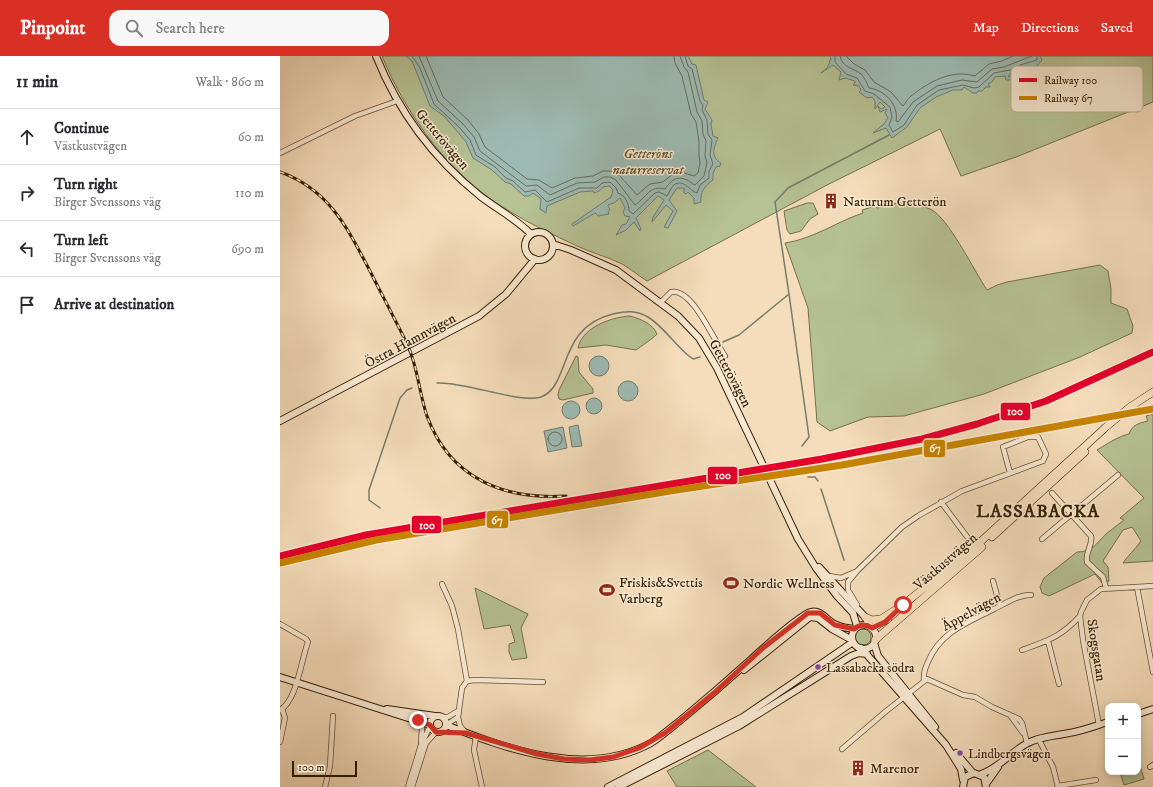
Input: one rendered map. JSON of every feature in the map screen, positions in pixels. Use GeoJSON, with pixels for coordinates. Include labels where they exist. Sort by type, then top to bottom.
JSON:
{"type":"FeatureCollection","features":[{"type":"Feature","properties":{"kind":"main road","name":"Västkustvägen"},"geometry":{"type":"LineString","coordinates":[[871,627],[885,622],[903,605],[978,544],[1106,427],[1130,407],[1153,392]]}},
{"type":"Feature","properties":{"kind":"main road","name":"Västkustvägen"},"geometry":{"type":"LineString","coordinates":[[874,642],[885,630],[987,542],[1100,438],[1129,414],[1153,398]]}},
{"type":"Feature","properties":{"kind":"main road","name":"Västkustvägen"},"geometry":{"type":"LineString","coordinates":[[863,614],[872,620],[881,619],[903,605]]}},
{"type":"Feature","properties":{"kind":"street","name":"Getterövägen"},"geometry":{"type":"LineString","coordinates":[[376,56],[397,101],[419,133],[456,175],[481,197],[512,218],[531,234]]}},
{"type":"Feature","properties":{"kind":"street"},"geometry":{"type":"LineString","coordinates":[[280,153],[359,114],[397,101]]}},
{"type":"Feature","properties":{"kind":"street"},"geometry":{"type":"LineString","coordinates":[[543,233],[551,238],[553,244],[552,250],[547,258],[535,259],[529,256],[525,248],[526,242],[531,234],[543,233]]}},
{"type":"Feature","properties":{"kind":"street","name":"Getterövägen"},"geometry":{"type":"LineString","coordinates":[[553,244],[571,250],[616,270],[684,322],[706,348],[808,556],[836,589],[853,613],[856,628]]}},
{"type":"Feature","properties":{"kind":"street","name":"Östra Hamnvägen"},"geometry":{"type":"LineString","coordinates":[[280,421],[479,316],[506,294],[535,259]]}},
{"type":"Feature","properties":{"kind":"street"},"geometry":{"type":"LineString","coordinates":[[660,303],[665,296],[674,291],[681,292],[698,310],[714,341],[725,356]]}},
{"type":"Feature","properties":{"kind":"street"},"geometry":{"type":"LineString","coordinates":[[836,589],[848,582],[857,571],[902,527],[941,502],[970,487],[1010,473],[1044,460],[1046,454],[1038,437],[1028,437],[1003,447],[1010,473]]}},
{"type":"Feature","properties":{"kind":"street"},"geometry":{"type":"LineString","coordinates":[[1042,539],[1118,475]]}},
{"type":"Feature","properties":{"kind":"street"},"geometry":{"type":"LineString","coordinates":[[1052,493],[1091,536],[1092,542],[1087,553],[1087,562],[1103,577],[1106,588],[1153,586]]}},
{"type":"Feature","properties":{"kind":"street"},"geometry":{"type":"LineString","coordinates":[[941,502],[971,542]]}},
{"type":"Feature","properties":{"kind":"street","name":"Getterövägen"},"geometry":{"type":"LineString","coordinates":[[808,556],[829,576],[836,589],[863,614],[871,627]]}},
{"type":"Feature","properties":{"kind":"street"},"geometry":{"type":"LineString","coordinates":[[829,576],[835,578],[844,577],[857,571]]}},
{"type":"Feature","properties":{"kind":"street"},"geometry":{"type":"LineString","coordinates":[[836,589],[844,577]]}},
{"type":"Feature","properties":{"kind":"street"},"geometry":{"type":"LineString","coordinates":[[993,581],[1000,606]]}},
{"type":"Feature","properties":{"kind":"street"},"geometry":{"type":"LineString","coordinates":[[848,582],[848,590],[863,614]]}},
{"type":"Feature","properties":{"kind":"street"},"geometry":{"type":"LineString","coordinates":[[442,584],[452,606],[458,629],[467,681],[462,688],[458,711],[460,726],[466,733]]}},
{"type":"Feature","properties":{"kind":"street"},"geometry":{"type":"LineString","coordinates":[[1137,587],[1153,672]]}},
{"type":"Feature","properties":{"kind":"street","name":"Skogsgatan"},"geometry":{"type":"LineString","coordinates":[[1099,725],[1080,616],[1085,603],[1090,596],[1097,591],[1106,588]]}},
{"type":"Feature","properties":{"kind":"street","name":"Äppelvägen"},"geometry":{"type":"LineString","coordinates":[[924,680],[924,672],[929,657],[945,636],[960,626],[1000,606],[1022,596],[1031,595]]}},
{"type":"Feature","properties":{"kind":"street"},"geometry":{"type":"LineString","coordinates":[[714,693],[763,648],[808,613],[820,613],[835,625],[856,628],[865,625],[871,627],[875,633],[874,642],[878,656],[894,676]]}},
{"type":"Feature","properties":{"kind":"street"},"geometry":{"type":"LineString","coordinates":[[1022,650],[1048,642],[1063,633],[1080,616]]}},
{"type":"Feature","properties":{"kind":"street"},"geometry":{"type":"LineString","coordinates":[[446,725],[466,733],[537,754],[564,759],[590,760],[613,757],[652,742],[810,617],[818,618],[832,629],[852,641],[867,654],[906,694],[973,773]]}},
{"type":"Feature","properties":{"kind":"street"},"geometry":{"type":"LineString","coordinates":[[280,624],[308,640],[296,682],[289,700],[281,709],[285,718],[280,742]]}},
{"type":"Feature","properties":{"kind":"street"},"geometry":{"type":"LineString","coordinates":[[852,641],[852,634],[856,628]]}},
{"type":"Feature","properties":{"kind":"street"},"geometry":{"type":"LineString","coordinates":[[885,630],[879,640],[878,648],[906,694],[951,752],[961,769],[964,780],[963,787]]}},
{"type":"Feature","properties":{"kind":"street"},"geometry":{"type":"LineString","coordinates":[[608,787],[744,717],[852,641]]}},
{"type":"Feature","properties":{"kind":"street"},"geometry":{"type":"LineString","coordinates":[[825,672],[853,650],[867,648],[874,642]]}},
{"type":"Feature","properties":{"kind":"street"},"geometry":{"type":"LineString","coordinates":[[1048,642],[1059,684]]}},
{"type":"Feature","properties":{"kind":"street"},"geometry":{"type":"LineString","coordinates":[[620,787],[739,726],[855,653],[867,654]]}},
{"type":"Feature","properties":{"kind":"street"},"geometry":{"type":"LineString","coordinates":[[280,677],[385,709],[430,726],[439,731],[466,733]]}},
{"type":"Feature","properties":{"kind":"street"},"geometry":{"type":"LineString","coordinates":[[842,749],[924,680],[931,680],[963,695],[975,697],[1010,715],[1024,735],[1027,743]]}},
{"type":"Feature","properties":{"kind":"street"},"geometry":{"type":"LineString","coordinates":[[467,681],[543,682]]}},
{"type":"Feature","properties":{"kind":"street"},"geometry":{"type":"LineString","coordinates":[[385,709],[442,717],[448,717],[458,711]]}},
{"type":"Feature","properties":{"kind":"street"},"geometry":{"type":"LineString","coordinates":[[1141,713],[1153,709]]}},
{"type":"Feature","properties":{"kind":"street"},"geometry":{"type":"LineString","coordinates":[[325,787],[330,766],[333,716]]}},
{"type":"Feature","properties":{"kind":"street"},"geometry":{"type":"LineString","coordinates":[[408,787],[421,745],[430,726],[431,720],[435,716]]}},
{"type":"Feature","properties":{"kind":"street"},"geometry":{"type":"LineString","coordinates":[[442,717],[446,721],[446,725]]}},
{"type":"Feature","properties":{"kind":"street"},"geometry":{"type":"LineString","coordinates":[[412,787],[426,742],[458,717]]}},
{"type":"Feature","properties":{"kind":"street"},"geometry":{"type":"LineString","coordinates":[[409,718],[422,728],[421,745]]}},
{"type":"Feature","properties":{"kind":"street"},"geometry":{"type":"LineString","coordinates":[[964,780],[967,776],[973,773],[981,774],[1002,762],[1027,743],[1038,738],[1076,732],[1105,723]]}},
{"type":"Feature","properties":{"kind":"street"},"geometry":{"type":"LineString","coordinates":[[476,736],[474,750],[482,787]]}},
{"type":"Feature","properties":{"kind":"street"},"geometry":{"type":"LineString","coordinates":[[1038,738],[1053,767],[1058,787],[1096,780]]}},
{"type":"Feature","properties":{"kind":"street"},"geometry":{"type":"LineString","coordinates":[[986,786],[1002,762]]}},
{"type":"Feature","properties":{"kind":"street"},"geometry":{"type":"LineString","coordinates":[[981,774],[985,779],[986,786]]}},
{"type":"Feature","properties":{"kind":"green space","name":"Getteröns naturreservat"},"geometry":{"type":"Polygon","coordinates":[[[382,56],[1153,56],[1153,102],[1143,106],[1143,66],[1011,66],[1011,112],[1128,112],[1016,157],[961,176],[940,129],[827,185],[647,281],[622,264],[588,251],[542,229],[509,211],[488,197],[468,181],[433,144],[404,101],[382,56]]]}},
{"type":"Feature","properties":{"kind":"green space"},"geometry":{"type":"Polygon","coordinates":[[[807,203],[813,203],[818,214],[810,219],[801,231],[790,234],[787,230],[784,211],[807,203]]]}},
{"type":"Feature","properties":{"kind":"green space"},"geometry":{"type":"Polygon","coordinates":[[[898,203],[922,206],[935,212],[956,238],[987,290],[1007,282],[1100,265],[1108,271],[1111,289],[1111,303],[1127,309],[1133,326],[1132,333],[1080,357],[984,394],[904,416],[868,417],[830,431],[817,422],[808,308],[785,243],[815,234],[863,213],[862,210],[875,206],[877,208],[898,203]]]}},
{"type":"Feature","properties":{"kind":"green space"},"geometry":{"type":"Polygon","coordinates":[[[630,316],[646,322],[653,327],[657,334],[636,350],[606,345],[578,348],[585,334],[599,324],[615,318],[630,316]]]}},
{"type":"Feature","properties":{"kind":"green space"},"geometry":{"type":"Polygon","coordinates":[[[576,356],[578,357],[579,372],[593,389],[593,393],[563,400],[559,399],[559,390],[576,356]]]}},
{"type":"Feature","properties":{"kind":"green space"},"geometry":{"type":"Polygon","coordinates":[[[1153,414],[1153,561],[1123,563],[1141,541],[1132,527],[1123,530],[1103,561],[1108,567],[1109,581],[1102,583],[1095,574],[1049,596],[1042,593],[1040,587],[1044,578],[1077,552],[1086,551],[1093,547],[1106,534],[1124,520],[1120,518],[1144,498],[1097,450],[1117,438],[1129,434],[1132,428],[1136,425],[1148,421],[1146,416],[1153,414]]]}},
{"type":"Feature","properties":{"kind":"green space"},"geometry":{"type":"Polygon","coordinates":[[[475,588],[528,614],[521,628],[527,658],[512,660],[509,652],[509,644],[515,642],[510,625],[484,629],[475,588]]]}},
{"type":"Feature","properties":{"kind":"green space"},"geometry":{"type":"Polygon","coordinates":[[[860,629],[866,629],[871,634],[869,643],[866,645],[860,645],[855,640],[855,634],[860,629]]]}},
{"type":"Feature","properties":{"kind":"green space"},"geometry":{"type":"Polygon","coordinates":[[[708,750],[756,787],[677,787],[667,771],[708,750]]]}},
{"type":"Feature","properties":{"kind":"green space"},"geometry":{"type":"Polygon","coordinates":[[[1141,769],[1144,779],[1124,785],[1121,775],[1141,775],[1141,769]]]}},
{"type":"Feature","properties":{"kind":"water"},"geometry":{"type":"Polygon","coordinates":[[[406,56],[688,56],[692,64],[696,65],[704,100],[708,102],[705,109],[712,120],[711,124],[713,136],[718,138],[715,145],[714,155],[715,158],[721,163],[720,166],[716,167],[713,173],[713,180],[704,189],[701,195],[701,202],[694,204],[694,198],[688,192],[686,194],[684,193],[684,188],[677,188],[669,200],[677,211],[668,228],[664,227],[673,211],[666,205],[652,222],[653,217],[664,200],[658,196],[636,218],[641,229],[640,231],[634,222],[626,230],[616,235],[622,225],[626,224],[630,217],[625,216],[623,212],[625,208],[620,198],[614,203],[608,205],[610,210],[608,212],[609,214],[598,216],[595,213],[573,226],[572,224],[611,197],[613,190],[609,186],[603,187],[600,191],[594,193],[593,191],[580,192],[547,206],[546,213],[540,209],[541,199],[533,193],[529,196],[524,196],[511,184],[505,182],[492,170],[473,158],[466,142],[445,117],[430,106],[412,61],[406,56]]]}},
{"type":"Feature","properties":{"kind":"water"},"geometry":{"type":"Polygon","coordinates":[[[830,56],[1040,56],[1042,60],[1037,66],[1011,66],[1011,72],[1008,77],[1011,76],[1010,80],[1006,80],[1005,76],[995,77],[992,82],[988,84],[990,87],[986,87],[977,93],[973,93],[964,87],[962,90],[953,90],[936,97],[920,108],[907,127],[892,138],[886,128],[873,133],[884,124],[888,118],[885,113],[887,109],[880,112],[878,106],[881,109],[885,107],[880,102],[875,109],[875,101],[872,97],[867,98],[859,92],[861,90],[859,86],[853,85],[855,81],[845,78],[839,80],[841,72],[833,65],[821,73],[827,68],[830,62],[829,61],[831,60],[830,56]]]}},
{"type":"Feature","properties":{"kind":"water"},"geometry":{"type":"Polygon","coordinates":[[[599,356],[606,359],[609,366],[606,373],[599,376],[592,373],[589,366],[592,359],[599,356]]]}},
{"type":"Feature","properties":{"kind":"water"},"geometry":{"type":"Polygon","coordinates":[[[628,381],[635,384],[638,391],[635,398],[628,401],[621,398],[618,391],[621,384],[628,381]]]}},
{"type":"Feature","properties":{"kind":"water"},"geometry":{"type":"Polygon","coordinates":[[[591,398],[597,398],[602,403],[600,412],[597,414],[591,414],[586,409],[586,403],[591,398]]]}},
{"type":"Feature","properties":{"kind":"water"},"geometry":{"type":"Polygon","coordinates":[[[571,401],[577,404],[580,410],[577,416],[571,419],[565,416],[562,410],[565,404],[571,401]]]}},
{"type":"Feature","properties":{"kind":"water"},"geometry":{"type":"Polygon","coordinates":[[[578,425],[582,446],[572,447],[569,427],[578,425]]]}},
{"type":"Feature","properties":{"kind":"water"},"geometry":{"type":"Polygon","coordinates":[[[563,427],[567,448],[548,452],[544,431],[563,427]]]}},
{"type":"Feature","properties":{"kind":"waterway"},"geometry":{"type":"LineString","coordinates":[[723,342],[739,335],[789,294],[775,202],[788,188],[889,135]]}},
{"type":"Feature","properties":{"kind":"waterway"},"geometry":{"type":"LineString","coordinates":[[789,294],[809,437],[802,446]]}},
{"type":"Feature","properties":{"kind":"waterway"},"geometry":{"type":"LineString","coordinates":[[437,383],[462,385],[520,397],[541,397],[550,391],[557,381],[567,356],[582,331],[595,321],[613,314],[627,312],[635,312],[648,317],[654,321],[689,356],[693,359],[700,357]]}},
{"type":"Feature","properties":{"kind":"waterway"},"geometry":{"type":"LineString","coordinates":[[380,508],[369,500],[369,490],[400,398],[407,390],[412,388]]}},
{"type":"Feature","properties":{"kind":"waterway"},"geometry":{"type":"LineString","coordinates":[[808,477],[815,477],[818,481]]}},
{"type":"Feature","properties":{"kind":"waterway"},"geometry":{"type":"LineString","coordinates":[[821,489],[844,560]]}},
{"type":"Feature","properties":{"kind":"railway"},"geometry":{"type":"LineString","coordinates":[[280,172],[312,189],[325,200],[336,213],[354,241],[408,346],[414,363],[427,416],[437,438],[450,456],[465,470],[482,481],[501,489],[522,494],[566,496]]}},
{"type":"Feature","properties":{"kind":"rail line","name":"100"},"geometry":{"type":"LineString","coordinates":[[280,556],[366,535],[822,459],[922,439],[977,424],[1046,401],[1153,352]]}},
{"type":"Feature","properties":{"kind":"rail line","name":"67"},"geometry":{"type":"LineString","coordinates":[[280,563],[376,540],[670,491],[842,465],[1153,409]]}},
{"type":"Feature","properties":{"kind":"place","name":"Naturum Getterön"},"geometry":{"type":"Point","coordinates":[831,201]}},
{"type":"Feature","properties":{"kind":"place","name":"Nordic Wellness"},"geometry":{"type":"Point","coordinates":[731,583]}},
{"type":"Feature","properties":{"kind":"place","name":"Friskis&Svettis Varberg"},"geometry":{"type":"Point","coordinates":[607,590]}},
{"type":"Feature","properties":{"kind":"place","name":"Lassabacka södra"},"geometry":{"type":"Point","coordinates":[818,667]}},
{"type":"Feature","properties":{"kind":"place","name":"Lindbergsvägen"},"geometry":{"type":"Point","coordinates":[960,753]}},
{"type":"Feature","properties":{"kind":"place","name":"Marenor"},"geometry":{"type":"Point","coordinates":[858,768]}},
{"type":"Feature","properties":{"kind":"district","name":"LASSABACKA"},"geometry":{"type":"Point","coordinates":[1038,511]}},
{"type":"Feature","properties":{"kind":"route"},"geometry":{"type":"LineString","coordinates":[[418,720],[430,725],[432,730],[436,732],[466,733],[546,756],[577,760],[613,757],[652,742],[665,733],[714,693],[763,648],[808,613],[820,613],[835,625],[839,626],[854,629],[860,625],[868,625],[872,628],[885,622],[903,605]]}}]}
